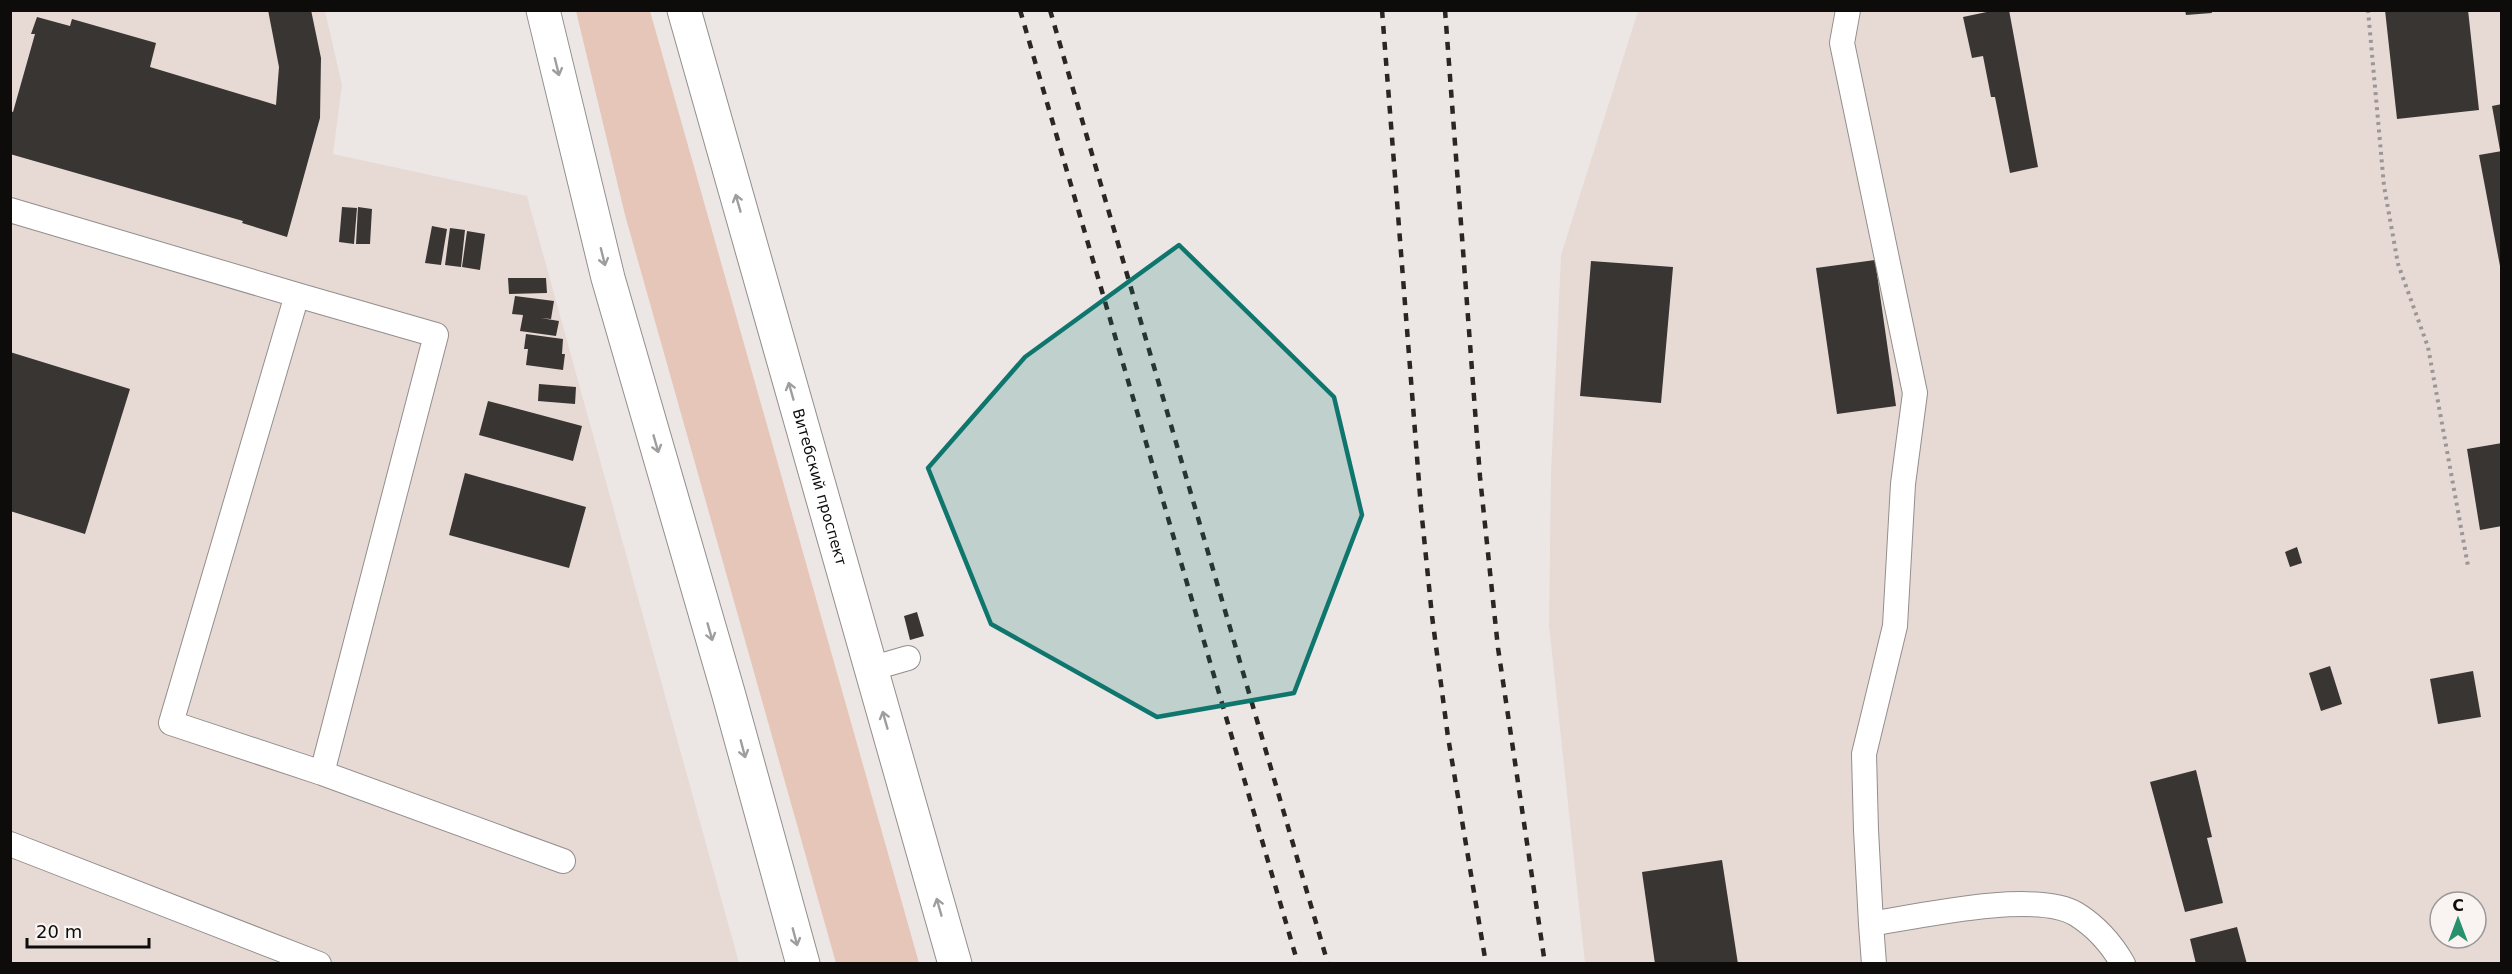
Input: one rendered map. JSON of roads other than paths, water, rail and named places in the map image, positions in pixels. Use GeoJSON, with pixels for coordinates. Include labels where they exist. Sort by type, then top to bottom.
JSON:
{"type":"FeatureCollection","features":[{"type":"Feature","properties":{"kind":"main road"},"geometry":{"type":"LineString","coordinates":[[543,10],[608,278],[728,692],[803,963]]}},
{"type":"Feature","properties":{"kind":"main road","name":"Витебский проспект"},"geometry":{"type":"LineString","coordinates":[[684,10],[955,963]]}},
{"type":"Feature","properties":{"kind":"lane"},"geometry":{"type":"LineString","coordinates":[[1848,10],[1842,43],[1915,393],[1903,484],[1895,626],[1864,754],[1874,963]]}},
{"type":"Feature","properties":{"kind":"lane"},"geometry":{"type":"LineString","coordinates":[[10,210],[436,335],[322,773]]}},
{"type":"Feature","properties":{"kind":"lane"},"geometry":{"type":"LineString","coordinates":[[297,295],[171,723],[322,773],[563,861]]}},
{"type":"Feature","properties":{"kind":"lane"},"geometry":{"type":"LineString","coordinates":[[870,669],[908,658]]}},
{"type":"Feature","properties":{"kind":"lane"},"geometry":{"type":"LineString","coordinates":[[10,844],[319,963]]}},
{"type":"Feature","properties":{"kind":"lane"},"geometry":{"type":"LineString","coordinates":[[1871,924],[1953,910],[2038,904],[2075,913],[2107,938],[2123,963]]}},
{"type":"Feature","properties":{"kind":"railway"},"geometry":{"type":"LineString","coordinates":[[1020,10],[1298,964]]}},
{"type":"Feature","properties":{"kind":"railway"},"geometry":{"type":"LineString","coordinates":[[1050,10],[1328,964]]}},
{"type":"Feature","properties":{"kind":"railway"},"geometry":{"type":"LineString","coordinates":[[1382,10],[1421,508],[1432,616],[1448,737],[1486,964]]}},
{"type":"Feature","properties":{"kind":"railway"},"geometry":{"type":"LineString","coordinates":[[1445,10],[1480,477],[1498,648],[1545,964]]}}]}
